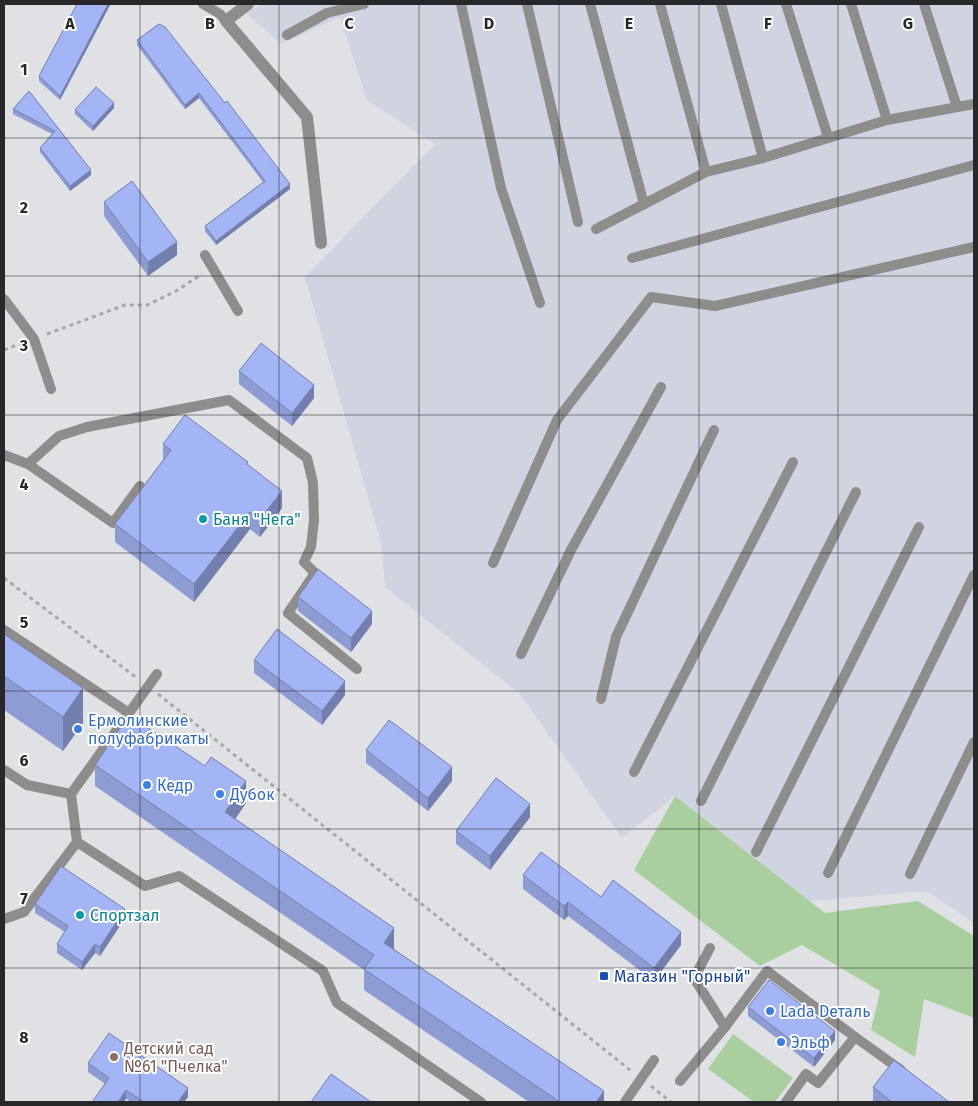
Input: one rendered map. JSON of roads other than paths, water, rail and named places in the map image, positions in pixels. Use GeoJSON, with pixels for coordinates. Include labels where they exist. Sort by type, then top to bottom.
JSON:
{"type":"FeatureCollection","features":[{"type":"Feature","properties":{"kind":"street"},"geometry":{"type":"LineString","coordinates":[[248,4],[226,21],[307,117],[321,243]]}},
{"type":"Feature","properties":{"kind":"lane"},"geometry":{"type":"LineString","coordinates":[[203,4],[220,14],[226,21]]}},
{"type":"Feature","properties":{"kind":"lane"},"geometry":{"type":"LineString","coordinates":[[287,36],[327,13],[364,4]]}},
{"type":"Feature","properties":{"kind":"lane"},"geometry":{"type":"LineString","coordinates":[[462,4],[501,188],[540,303]]}},
{"type":"Feature","properties":{"kind":"lane"},"geometry":{"type":"LineString","coordinates":[[527,4],[578,222]]}},
{"type":"Feature","properties":{"kind":"lane"},"geometry":{"type":"LineString","coordinates":[[590,4],[644,204]]}},
{"type":"Feature","properties":{"kind":"lane"},"geometry":{"type":"LineString","coordinates":[[660,4],[706,172]]}},
{"type":"Feature","properties":{"kind":"lane"},"geometry":{"type":"LineString","coordinates":[[721,4],[763,158]]}},
{"type":"Feature","properties":{"kind":"lane"},"geometry":{"type":"LineString","coordinates":[[786,4],[828,137]]}},
{"type":"Feature","properties":{"kind":"lane"},"geometry":{"type":"LineString","coordinates":[[851,4],[887,120]]}},
{"type":"Feature","properties":{"kind":"lane"},"geometry":{"type":"LineString","coordinates":[[924,4],[956,107]]}},
{"type":"Feature","properties":{"kind":"lane"},"geometry":{"type":"LineString","coordinates":[[596,228],[706,172],[763,158],[887,120],[974,104]]}},
{"type":"Feature","properties":{"kind":"lane"},"geometry":{"type":"LineString","coordinates":[[632,258],[974,165]]}},
{"type":"Feature","properties":{"kind":"lane"},"geometry":{"type":"LineString","coordinates":[[493,563],[557,420],[651,297],[715,306],[974,246]]}},
{"type":"Feature","properties":{"kind":"lane"},"geometry":{"type":"LineString","coordinates":[[205,255],[238,311]]}},
{"type":"Feature","properties":{"kind":"lane"},"geometry":{"type":"LineString","coordinates":[[4,299],[34,339],[51,388]]}},
{"type":"Feature","properties":{"kind":"lane"},"geometry":{"type":"LineString","coordinates":[[521,654],[571,550],[661,387]]}},
{"type":"Feature","properties":{"kind":"lane"},"geometry":{"type":"LineString","coordinates":[[28,464],[59,436],[68,433],[87,427],[229,400],[307,458],[313,483],[314,520],[311,547],[304,562],[315,573],[288,613],[357,668]]}},
{"type":"Feature","properties":{"kind":"lane"},"geometry":{"type":"LineString","coordinates":[[600,699],[616,637],[714,430]]}},
{"type":"Feature","properties":{"kind":"lane"},"geometry":{"type":"LineString","coordinates":[[4,455],[28,464],[113,523],[140,486]]}},
{"type":"Feature","properties":{"kind":"lane"},"geometry":{"type":"LineString","coordinates":[[634,772],[793,462]]}},
{"type":"Feature","properties":{"kind":"lane"},"geometry":{"type":"LineString","coordinates":[[701,801],[856,492]]}},
{"type":"Feature","properties":{"kind":"lane"},"geometry":{"type":"LineString","coordinates":[[756,852],[919,528]]}},
{"type":"Feature","properties":{"kind":"lane"},"geometry":{"type":"LineString","coordinates":[[828,873],[974,575]]}},
{"type":"Feature","properties":{"kind":"lane"},"geometry":{"type":"LineString","coordinates":[[4,630],[128,713]]}},
{"type":"Feature","properties":{"kind":"lane"},"geometry":{"type":"LineString","coordinates":[[4,919],[24,912],[77,842],[71,794],[157,674]]}},
{"type":"Feature","properties":{"kind":"lane"},"geometry":{"type":"LineString","coordinates":[[910,874],[974,742]]}},
{"type":"Feature","properties":{"kind":"lane"},"geometry":{"type":"LineString","coordinates":[[4,770],[27,785],[71,794]]}},
{"type":"Feature","properties":{"kind":"lane"},"geometry":{"type":"LineString","coordinates":[[77,842],[145,886],[179,876],[323,971],[337,1003],[481,1102]]}},
{"type":"Feature","properties":{"kind":"lane"},"geometry":{"type":"LineString","coordinates":[[710,948],[694,978],[725,1027]]}},
{"type":"Feature","properties":{"kind":"lane"},"geometry":{"type":"LineString","coordinates":[[680,1081],[725,1027],[767,971],[912,1078]]}},
{"type":"Feature","properties":{"kind":"lane"},"geometry":{"type":"LineString","coordinates":[[786,1102],[806,1074],[818,1082],[856,1037]]}},
{"type":"Feature","properties":{"kind":"lane"},"geometry":{"type":"LineString","coordinates":[[625,1102],[654,1060]]}},
{"type":"Feature","properties":{"kind":"place","name":"Баня \"Нега\""},"geometry":{"type":"Point","coordinates":[203,519]}},
{"type":"Feature","properties":{"kind":"place","name":"Ермолинские полуфабрикаты"},"geometry":{"type":"Point","coordinates":[78,729]}},
{"type":"Feature","properties":{"kind":"place","name":"Кедр"},"geometry":{"type":"Point","coordinates":[147,785]}},
{"type":"Feature","properties":{"kind":"place","name":"Дубок"},"geometry":{"type":"Point","coordinates":[220,794]}},
{"type":"Feature","properties":{"kind":"place","name":"Спортзал"},"geometry":{"type":"Point","coordinates":[80,915]}},
{"type":"Feature","properties":{"kind":"place","name":"Магазин \"Горный\""},"geometry":{"type":"Point","coordinates":[604,976]}},
{"type":"Feature","properties":{"kind":"place","name":"Lada Dеталь"},"geometry":{"type":"Point","coordinates":[770,1011]}},
{"type":"Feature","properties":{"kind":"place","name":"Эльф"},"geometry":{"type":"Point","coordinates":[781,1042]}},
{"type":"Feature","properties":{"kind":"place","name":"Детский сад №61 \"Пчелка\""},"geometry":{"type":"Point","coordinates":[114,1057]}}]}
